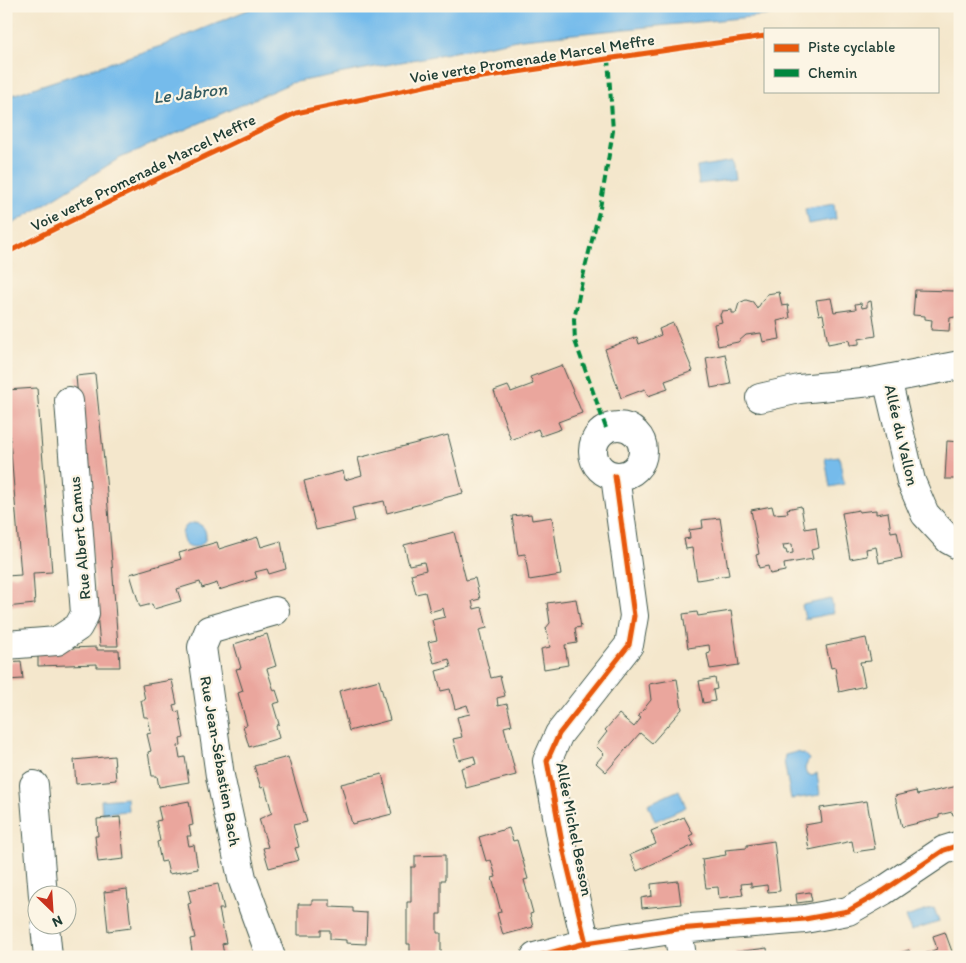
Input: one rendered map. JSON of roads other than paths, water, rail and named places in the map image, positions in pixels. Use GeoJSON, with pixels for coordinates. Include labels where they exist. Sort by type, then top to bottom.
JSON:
{"type":"FeatureCollection","features":[{"type":"Feature","properties":{"kind":"street","name":"Allée du Vallon"},"geometry":{"type":"LineString","coordinates":[[960,365],[887,379],[911,482],[925,514],[949,540],[960,546]]}},
{"type":"Feature","properties":{"kind":"street"},"geometry":{"type":"LineString","coordinates":[[760,398],[799,389],[887,379]]}},
{"type":"Feature","properties":{"kind":"street","name":"Rue Albert Camus"},"geometry":{"type":"LineString","coordinates":[[6,645],[57,641],[78,627],[85,614],[68,401]]}},
{"type":"Feature","properties":{"kind":"street","name":"Allée Michel Besson"},"geometry":{"type":"LineString","coordinates":[[586,943],[563,848],[547,761],[559,734],[629,646],[634,616],[615,476]]}},
{"type":"Feature","properties":{"kind":"street","name":"Rue Jean-Sébastien Bach"},"geometry":{"type":"LineString","coordinates":[[272,957],[242,878],[220,776],[202,647],[209,630],[275,611]]}},
{"type":"Feature","properties":{"kind":"street"},"geometry":{"type":"LineString","coordinates":[[34,786],[42,886]]}},
{"type":"Feature","properties":{"kind":"street"},"geometry":{"type":"LineString","coordinates":[[536,957],[586,943],[678,929],[805,918],[848,911],[944,850],[960,845]]}},
{"type":"Feature","properties":{"kind":"street"},"geometry":{"type":"LineString","coordinates":[[678,929],[682,957]]}},
{"type":"Feature","properties":{"kind":"street"},"geometry":{"type":"LineString","coordinates":[[46,936],[48,957]]}},
{"type":"Feature","properties":{"kind":"water","name":"Le Jabron"},"geometry":{"type":"Polygon","coordinates":[[[257,6],[865,6],[522,39],[291,83],[118,159],[6,228],[6,97],[164,45],[257,6]]]}},
{"type":"Feature","properties":{"kind":"water"},"geometry":{"type":"Polygon","coordinates":[[[732,161],[735,179],[699,184],[697,167],[732,161]]]}},
{"type":"Feature","properties":{"kind":"water"},"geometry":{"type":"Polygon","coordinates":[[[834,204],[836,219],[808,224],[805,209],[834,204]]]}},
{"type":"Feature","properties":{"kind":"water"},"geometry":{"type":"Polygon","coordinates":[[[839,456],[844,484],[830,487],[825,458],[839,456]]]}},
{"type":"Feature","properties":{"kind":"water"},"geometry":{"type":"Polygon","coordinates":[[[194,523],[199,524],[205,530],[205,540],[199,546],[194,547],[189,546],[183,540],[182,535],[183,530],[189,524],[194,523]]]}},
{"type":"Feature","properties":{"kind":"water"},"geometry":{"type":"Polygon","coordinates":[[[831,599],[834,613],[805,619],[802,605],[831,599]]]}},
{"type":"Feature","properties":{"kind":"water"},"geometry":{"type":"Polygon","coordinates":[[[797,752],[804,754],[809,759],[805,768],[806,773],[812,776],[817,773],[820,795],[791,799],[784,761],[785,755],[797,752]]]}},
{"type":"Feature","properties":{"kind":"water"},"geometry":{"type":"Polygon","coordinates":[[[679,790],[686,807],[655,821],[648,804],[679,790]]]}},
{"type":"Feature","properties":{"kind":"water"},"geometry":{"type":"Polygon","coordinates":[[[127,798],[128,811],[102,813],[101,800],[127,798]]]}},
{"type":"Feature","properties":{"kind":"water"},"geometry":{"type":"Polygon","coordinates":[[[934,908],[939,922],[911,931],[906,917],[934,908]]]}}]}
